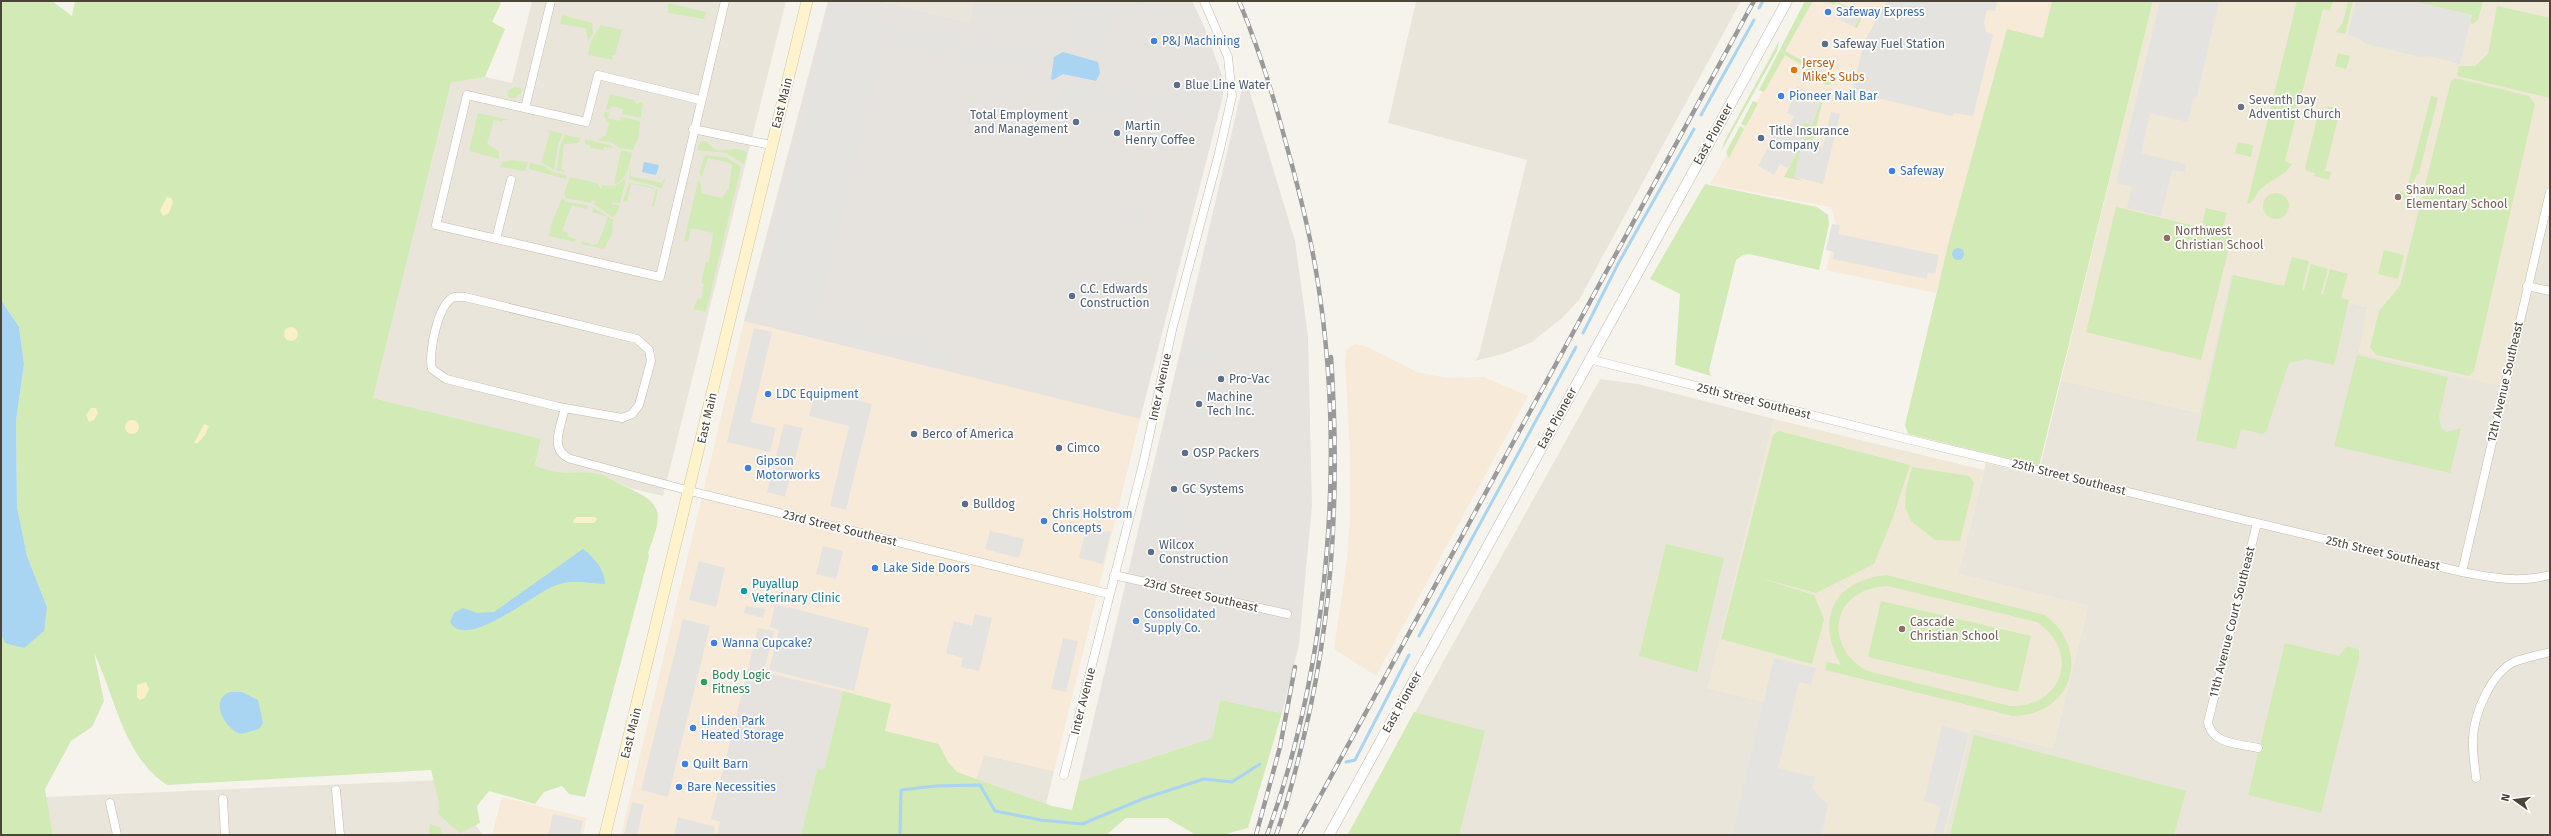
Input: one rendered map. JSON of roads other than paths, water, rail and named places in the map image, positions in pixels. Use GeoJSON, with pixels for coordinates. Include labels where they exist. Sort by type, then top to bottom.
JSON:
{"type":"FeatureCollection","features":[{"type":"Feature","properties":{"kind":"main road","name":"East Main"},"geometry":{"type":"LineString","coordinates":[[605,835],[690,491],[771,144],[807,1]]}},
{"type":"Feature","properties":{"kind":"street"},"geometry":{"type":"LineString","coordinates":[[525,108],[552,1]]}},
{"type":"Feature","properties":{"kind":"street"},"geometry":{"type":"LineString","coordinates":[[700,100],[598,75],[586,122],[467,95],[436,225],[660,277],[693,129],[725,1]]}},
{"type":"Feature","properties":{"kind":"street","name":"Inter Avenue"},"geometry":{"type":"LineString","coordinates":[[1064,775],[1144,460],[1172,330],[1219,153],[1232,96],[1228,57],[1204,1]]}},
{"type":"Feature","properties":{"kind":"street","name":"East Pioneer"},"geometry":{"type":"LineString","coordinates":[[1329,835],[1787,1]]}},
{"type":"Feature","properties":{"kind":"street"},"geometry":{"type":"LineString","coordinates":[[693,129],[771,144]]}},
{"type":"Feature","properties":{"kind":"street"},"geometry":{"type":"LineString","coordinates":[[496,239],[511,180]]}},
{"type":"Feature","properties":{"kind":"street","name":"12th Avenue Southeast"},"geometry":{"type":"LineString","coordinates":[[2462,572],[2550,192]]}},
{"type":"Feature","properties":{"kind":"street"},"geometry":{"type":"LineString","coordinates":[[2527,286],[2550,291]]}},
{"type":"Feature","properties":{"kind":"street"},"geometry":{"type":"LineString","coordinates":[[454,297],[465,297],[637,338],[646,346],[651,361],[640,405],[632,414],[627,417],[618,418],[566,408],[446,379],[432,369],[430,353],[446,302],[454,297]]}},
{"type":"Feature","properties":{"kind":"street","name":"25th Street Southeast"},"geometry":{"type":"LineString","coordinates":[[1589,360],[1821,418],[2462,572],[2519,580],[2533,579],[2550,574]]}},
{"type":"Feature","properties":{"kind":"street","name":"23rd Street Southeast"},"geometry":{"type":"LineString","coordinates":[[566,408],[557,446],[562,454],[572,459],[690,491],[1109,594]]}},
{"type":"Feature","properties":{"kind":"street","name":"11th Avenue Court Southeast"},"geometry":{"type":"LineString","coordinates":[[2257,523],[2208,722],[2212,733],[2219,738],[2258,748]]}},
{"type":"Feature","properties":{"kind":"street","name":"23rd Street Southeast"},"geometry":{"type":"LineString","coordinates":[[1114,575],[1287,614]]}},
{"type":"Feature","properties":{"kind":"street"},"geometry":{"type":"LineString","coordinates":[[2476,778],[2473,738],[2478,717],[2492,685],[2499,675],[2514,662],[2550,652]]}},
{"type":"Feature","properties":{"kind":"street"},"geometry":{"type":"LineString","coordinates":[[336,790],[340,835]]}},
{"type":"Feature","properties":{"kind":"street"},"geometry":{"type":"LineString","coordinates":[[223,799],[225,835]]}},
{"type":"Feature","properties":{"kind":"street"},"geometry":{"type":"LineString","coordinates":[[110,803],[117,835]]}},
{"type":"Feature","properties":{"kind":"water"},"geometry":{"type":"Polygon","coordinates":[[[1063,52],[1098,62],[1100,73],[1096,81],[1063,74],[1053,80],[1051,79],[1054,57],[1063,52]]]}},
{"type":"Feature","properties":{"kind":"water"},"geometry":{"type":"Polygon","coordinates":[[[644,162],[659,165],[656,175],[642,172],[644,162]]]}},
{"type":"Feature","properties":{"kind":"water"},"geometry":{"type":"Polygon","coordinates":[[[1956,248],[1960,248],[1964,254],[1960,260],[1956,260],[1952,256],[1952,252],[1956,248]]]}},
{"type":"Feature","properties":{"kind":"water"},"geometry":{"type":"Polygon","coordinates":[[[1,300],[19,327],[24,364],[16,421],[17,507],[27,556],[47,607],[44,631],[24,648],[5,643],[1,634],[1,300]]]}},
{"type":"Feature","properties":{"kind":"water"},"geometry":{"type":"Polygon","coordinates":[[[583,549],[598,564],[605,579],[605,584],[567,582],[554,586],[500,618],[470,630],[458,629],[450,622],[454,613],[463,608],[477,613],[494,612],[583,549]]]}},
{"type":"Feature","properties":{"kind":"water"},"geometry":{"type":"Polygon","coordinates":[[[230,692],[242,692],[258,700],[263,723],[259,729],[241,734],[230,727],[225,721],[220,708],[220,701],[230,692]]]}},
{"type":"Feature","properties":{"kind":"waterway"},"geometry":{"type":"LineString","coordinates":[[1759,8],[1763,1]]}},
{"type":"Feature","properties":{"kind":"waterway"},"geometry":{"type":"LineString","coordinates":[[1701,115],[1754,20]]}},
{"type":"Feature","properties":{"kind":"waterway"},"geometry":{"type":"LineString","coordinates":[[1583,333],[1619,262],[1694,129]]}},
{"type":"Feature","properties":{"kind":"waterway"},"geometry":{"type":"LineString","coordinates":[[1419,636],[1576,347]]}},
{"type":"Feature","properties":{"kind":"waterway"},"geometry":{"type":"LineString","coordinates":[[1346,762],[1355,760],[1409,655]]}},
{"type":"Feature","properties":{"kind":"waterway"},"geometry":{"type":"LineString","coordinates":[[900,835],[901,790],[935,786],[980,785],[995,811],[1041,820],[1082,824],[1145,798],[1204,779],[1232,782],[1260,764]]}},
{"type":"Feature","properties":{"kind":"railway"},"geometry":{"type":"LineString","coordinates":[[1239,1],[1260,55],[1271,91],[1308,228],[1317,277],[1326,345],[1330,415],[1330,487],[1326,559],[1318,631],[1305,701],[1288,770],[1267,835]]}},
{"type":"Feature","properties":{"kind":"railway"},"geometry":{"type":"LineString","coordinates":[[1299,835],[1754,1]]}},
{"type":"Feature","properties":{"kind":"railway"},"geometry":{"type":"LineString","coordinates":[[1276,835],[1288,798],[1304,736],[1314,689],[1328,595],[1332,548],[1335,453],[1331,357]]}},
{"type":"Feature","properties":{"kind":"railway"},"geometry":{"type":"LineString","coordinates":[[1256,835],[1280,747],[1295,667]]}},
{"type":"Feature","properties":{"kind":"place","name":"Safeway Express"},"geometry":{"type":"Point","coordinates":[1828,12]}},
{"type":"Feature","properties":{"kind":"place","name":"P&J Machining"},"geometry":{"type":"Point","coordinates":[1154,41]}},
{"type":"Feature","properties":{"kind":"place","name":"Safeway Fuel Station"},"geometry":{"type":"Point","coordinates":[1825,44]}},
{"type":"Feature","properties":{"kind":"place","name":"Jersey Mike's Subs"},"geometry":{"type":"Point","coordinates":[1794,70]}},
{"type":"Feature","properties":{"kind":"place","name":"Blue Line Water"},"geometry":{"type":"Point","coordinates":[1177,85]}},
{"type":"Feature","properties":{"kind":"place","name":"Pioneer Nail Bar"},"geometry":{"type":"Point","coordinates":[1781,96]}},
{"type":"Feature","properties":{"kind":"place","name":"Seventh Day Adventist Church"},"geometry":{"type":"Point","coordinates":[2241,107]}},
{"type":"Feature","properties":{"kind":"place","name":"Total Employment and Management"},"geometry":{"type":"Point","coordinates":[1076,122]}},
{"type":"Feature","properties":{"kind":"place","name":"Martin Henry Coffee"},"geometry":{"type":"Point","coordinates":[1117,133]}},
{"type":"Feature","properties":{"kind":"place","name":"Title Insurance Company"},"geometry":{"type":"Point","coordinates":[1761,138]}},
{"type":"Feature","properties":{"kind":"place","name":"Safeway"},"geometry":{"type":"Point","coordinates":[1892,171]}},
{"type":"Feature","properties":{"kind":"place","name":"Shaw Road Elementary School"},"geometry":{"type":"Point","coordinates":[2398,197]}},
{"type":"Feature","properties":{"kind":"place","name":"Northwest Christian School"},"geometry":{"type":"Point","coordinates":[2167,238]}},
{"type":"Feature","properties":{"kind":"place","name":"C.C. Edwards Construction"},"geometry":{"type":"Point","coordinates":[1072,296]}},
{"type":"Feature","properties":{"kind":"place","name":"Pro-Vac"},"geometry":{"type":"Point","coordinates":[1221,379]}},
{"type":"Feature","properties":{"kind":"place","name":"LDC Equipment"},"geometry":{"type":"Point","coordinates":[768,394]}},
{"type":"Feature","properties":{"kind":"place","name":"Machine Tech Inc."},"geometry":{"type":"Point","coordinates":[1199,404]}},
{"type":"Feature","properties":{"kind":"place","name":"Berco of America"},"geometry":{"type":"Point","coordinates":[914,434]}},
{"type":"Feature","properties":{"kind":"place","name":"Cimco"},"geometry":{"type":"Point","coordinates":[1059,448]}},
{"type":"Feature","properties":{"kind":"place","name":"OSP Packers"},"geometry":{"type":"Point","coordinates":[1185,453]}},
{"type":"Feature","properties":{"kind":"place","name":"Gipson Motorworks"},"geometry":{"type":"Point","coordinates":[748,468]}},
{"type":"Feature","properties":{"kind":"place","name":"GC Systems"},"geometry":{"type":"Point","coordinates":[1174,489]}},
{"type":"Feature","properties":{"kind":"place","name":"Bulldog"},"geometry":{"type":"Point","coordinates":[965,504]}},
{"type":"Feature","properties":{"kind":"place","name":"Chris Holstrom Concepts"},"geometry":{"type":"Point","coordinates":[1044,521]}},
{"type":"Feature","properties":{"kind":"place","name":"Wilcox Construction"},"geometry":{"type":"Point","coordinates":[1151,552]}},
{"type":"Feature","properties":{"kind":"place","name":"Lake Side Doors"},"geometry":{"type":"Point","coordinates":[875,568]}},
{"type":"Feature","properties":{"kind":"place","name":"Puyallup Veterinary Clinic"},"geometry":{"type":"Point","coordinates":[744,591]}},
{"type":"Feature","properties":{"kind":"place","name":"Consolidated Supply Co."},"geometry":{"type":"Point","coordinates":[1136,621]}},
{"type":"Feature","properties":{"kind":"place","name":"Cascade Christian School"},"geometry":{"type":"Point","coordinates":[1902,629]}},
{"type":"Feature","properties":{"kind":"place","name":"Wanna Cupcake?"},"geometry":{"type":"Point","coordinates":[714,643]}},
{"type":"Feature","properties":{"kind":"place","name":"Body Logic Fitness"},"geometry":{"type":"Point","coordinates":[704,682]}},
{"type":"Feature","properties":{"kind":"place","name":"Linden Park Heated Storage"},"geometry":{"type":"Point","coordinates":[693,728]}},
{"type":"Feature","properties":{"kind":"place","name":"Quilt Barn"},"geometry":{"type":"Point","coordinates":[685,764]}},
{"type":"Feature","properties":{"kind":"place","name":"Bare Necessities"},"geometry":{"type":"Point","coordinates":[679,787]}}]}
